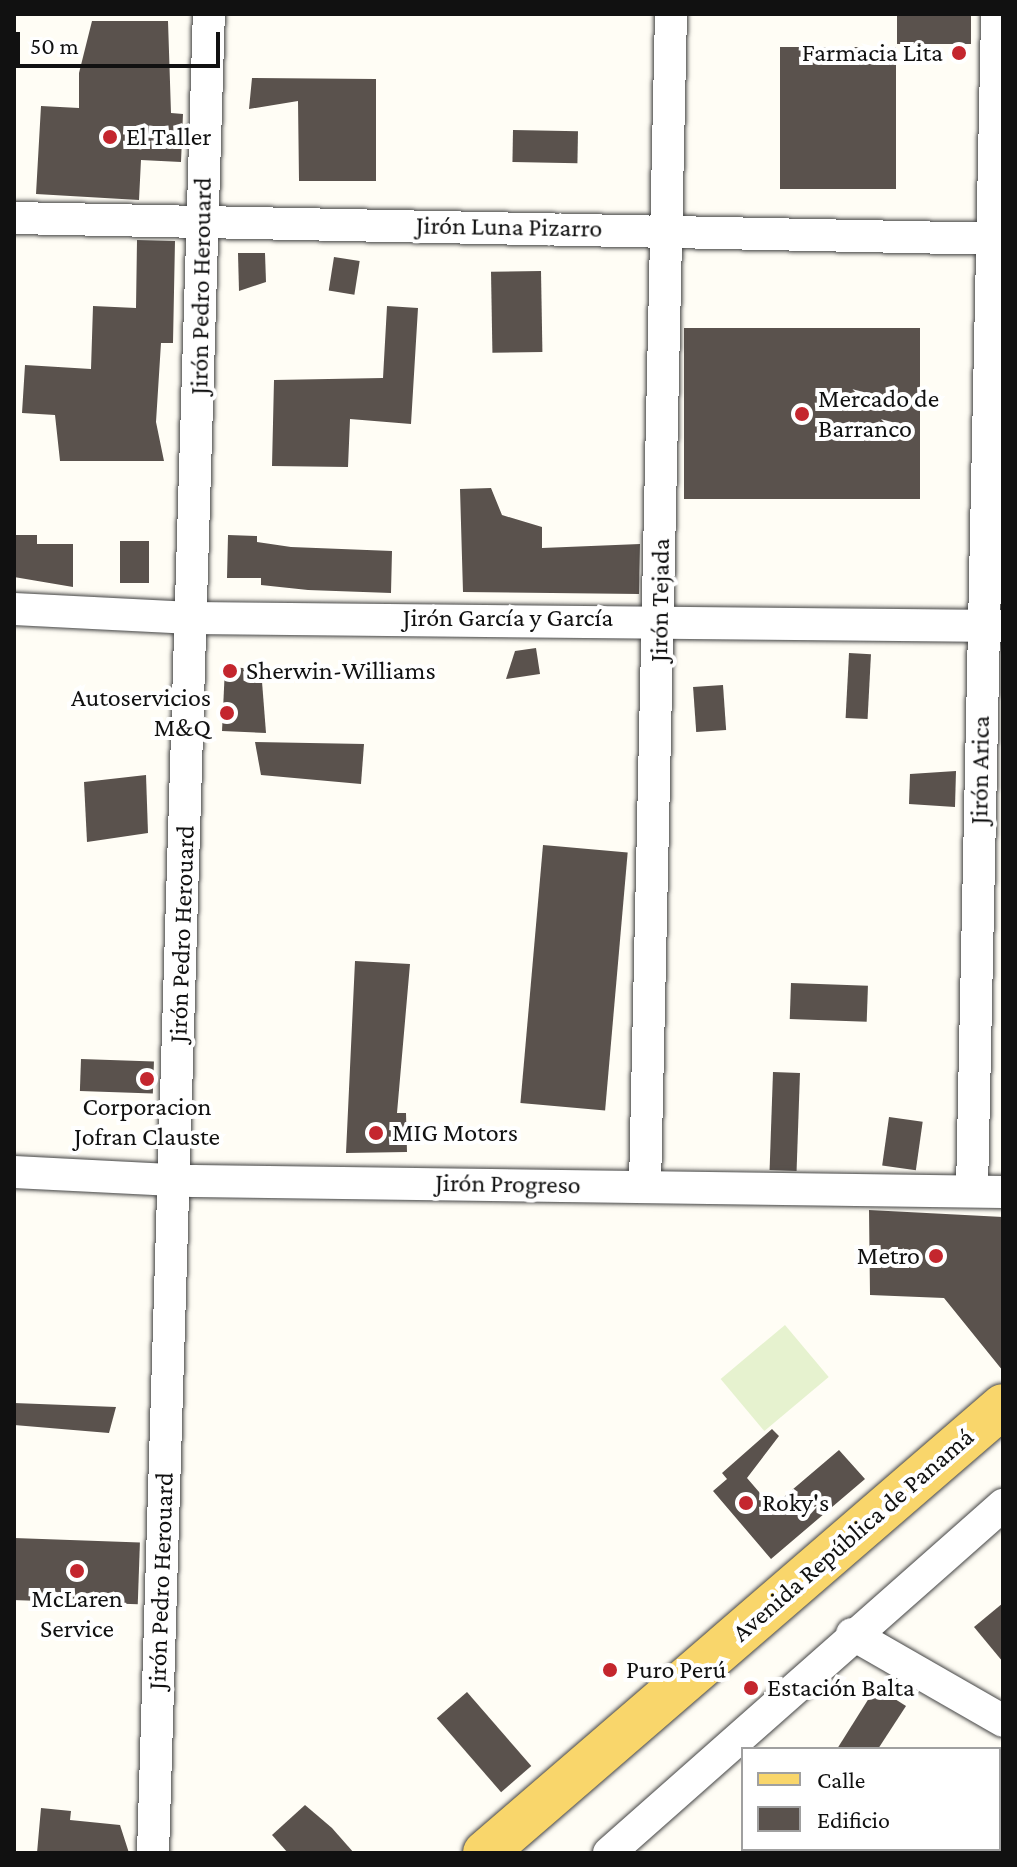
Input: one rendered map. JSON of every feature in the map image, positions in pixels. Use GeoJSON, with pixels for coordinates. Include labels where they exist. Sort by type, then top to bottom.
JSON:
{"type":"FeatureCollection","features":[{"type":"Feature","properties":{"kind":"main road","name":"Avenida República de Panamá"},"geometry":{"type":"LineString","coordinates":[[485,1853],[1003,1406]]}},
{"type":"Feature","properties":{"kind":"street","name":"Jirón Pedro Herouard"},"geometry":{"type":"LineString","coordinates":[[153,1853],[209,14]]}},
{"type":"Feature","properties":{"kind":"street","name":"Jirón Tejada"},"geometry":{"type":"LineString","coordinates":[[645,1186],[671,14]]}},
{"type":"Feature","properties":{"kind":"street","name":"Jirón Arica"},"geometry":{"type":"LineString","coordinates":[[988,1192],[998,239],[997,14]]}},
{"type":"Feature","properties":{"kind":"street","name":"Jirón Luna Pizarro"},"geometry":{"type":"LineString","coordinates":[[14,218],[201,224],[668,229],[998,239]]}},
{"type":"Feature","properties":{"kind":"street","name":"Jirón García y García"},"geometry":{"type":"LineString","coordinates":[[14,609],[192,618],[660,618],[992,626]]}},
{"type":"Feature","properties":{"kind":"street","name":"Jirón Progreso"},"geometry":{"type":"LineString","coordinates":[[14,1172],[174,1181],[988,1192]]}},
{"type":"Feature","properties":{"kind":"street"},"geometry":{"type":"LineString","coordinates":[[609,1853],[852,1634],[1003,1505]]}},
{"type":"Feature","properties":{"kind":"street"},"geometry":{"type":"LineString","coordinates":[[852,1634],[1003,1721]]}},
{"type":"Feature","properties":{"kind":"green space"},"geometry":{"type":"Polygon","coordinates":[[[785,1325],[829,1377],[764,1431],[721,1379],[785,1325]]]}},
{"type":"Feature","properties":{"kind":"building"},"geometry":{"type":"Polygon","coordinates":[[[897,14],[971,14],[971,44],[897,44],[897,14]]]}},
{"type":"Feature","properties":{"kind":"building"},"geometry":{"type":"Polygon","coordinates":[[[92,21],[168,21],[171,113],[183,114],[181,162],[141,160],[139,200],[36,194],[41,106],[79,108],[79,73],[92,21]]]}},
{"type":"Feature","properties":{"kind":"building"},"geometry":{"type":"Polygon","coordinates":[[[780,47],[896,47],[896,189],[780,189],[780,47]]]}},
{"type":"Feature","properties":{"kind":"building"},"geometry":{"type":"Polygon","coordinates":[[[252,78],[376,79],[376,181],[299,181],[298,101],[249,109],[252,78]]]}},
{"type":"Feature","properties":{"kind":"building"},"geometry":{"type":"Polygon","coordinates":[[[513,130],[578,131],[577,163],[512,162],[513,130]]]}},
{"type":"Feature","properties":{"kind":"building"},"geometry":{"type":"Polygon","coordinates":[[[137,240],[175,241],[173,343],[161,343],[156,422],[164,461],[60,461],[55,415],[22,413],[25,365],[91,369],[93,306],[136,308],[137,240]]]}},
{"type":"Feature","properties":{"kind":"building"},"geometry":{"type":"Polygon","coordinates":[[[238,253],[265,253],[266,282],[239,291],[238,253]]]}},
{"type":"Feature","properties":{"kind":"building"},"geometry":{"type":"Polygon","coordinates":[[[334,257],[360,261],[354,295],[329,291],[334,257]]]}},
{"type":"Feature","properties":{"kind":"building"},"geometry":{"type":"Polygon","coordinates":[[[541,271],[542,352],[492,353],[491,272],[541,271]]]}},
{"type":"Feature","properties":{"kind":"building"},"geometry":{"type":"Polygon","coordinates":[[[387,306],[418,308],[411,424],[350,419],[348,467],[272,466],[274,380],[383,378],[387,306]]]}},
{"type":"Feature","properties":{"kind":"building","name":"Mercado de Barranco"},"geometry":{"type":"Polygon","coordinates":[[[684,328],[920,328],[920,499],[684,499],[684,328]]]}},
{"type":"Feature","properties":{"kind":"building"},"geometry":{"type":"Polygon","coordinates":[[[491,488],[502,515],[542,527],[542,548],[640,544],[639,594],[463,592],[460,489],[491,488]]]}},
{"type":"Feature","properties":{"kind":"building"},"geometry":{"type":"Polygon","coordinates":[[[14,535],[37,535],[37,544],[73,544],[73,587],[14,577],[14,535]]]}},
{"type":"Feature","properties":{"kind":"building"},"geometry":{"type":"Polygon","coordinates":[[[228,535],[257,536],[257,542],[291,547],[392,551],[391,593],[308,590],[261,585],[261,578],[227,578],[228,535]]]}},
{"type":"Feature","properties":{"kind":"building"},"geometry":{"type":"Polygon","coordinates":[[[120,541],[149,541],[149,583],[120,583],[120,541]]]}},
{"type":"Feature","properties":{"kind":"building"},"geometry":{"type":"Polygon","coordinates":[[[536,648],[540,674],[506,679],[515,651],[536,648]]]}},
{"type":"Feature","properties":{"kind":"building"},"geometry":{"type":"Polygon","coordinates":[[[849,653],[871,654],[868,719],[846,718],[849,653]]]}},
{"type":"Feature","properties":{"kind":"building"},"geometry":{"type":"Polygon","coordinates":[[[225,667],[261,669],[266,733],[222,731],[225,667]]]}},
{"type":"Feature","properties":{"kind":"building"},"geometry":{"type":"Polygon","coordinates":[[[723,685],[726,730],[696,732],[693,687],[723,685]]]}},
{"type":"Feature","properties":{"kind":"building"},"geometry":{"type":"Polygon","coordinates":[[[255,742],[364,744],[361,784],[261,775],[255,742]]]}},
{"type":"Feature","properties":{"kind":"building"},"geometry":{"type":"Polygon","coordinates":[[[956,771],[955,807],[909,804],[910,774],[956,771]]]}},
{"type":"Feature","properties":{"kind":"building"},"geometry":{"type":"Polygon","coordinates":[[[146,775],[148,833],[87,842],[84,782],[146,775]]]}},
{"type":"Feature","properties":{"kind":"building"},"geometry":{"type":"Polygon","coordinates":[[[543,845],[628,852],[605,1110],[520,1103],[543,845]]]}},
{"type":"Feature","properties":{"kind":"building"},"geometry":{"type":"Polygon","coordinates":[[[355,961],[410,964],[397,1113],[406,1113],[407,1152],[346,1153],[355,961]]]}},
{"type":"Feature","properties":{"kind":"building"},"geometry":{"type":"Polygon","coordinates":[[[791,983],[868,986],[867,1022],[790,1019],[791,983]]]}},
{"type":"Feature","properties":{"kind":"building"},"geometry":{"type":"Polygon","coordinates":[[[81,1059],[154,1062],[153,1094],[80,1091],[81,1059]]]}},
{"type":"Feature","properties":{"kind":"building"},"geometry":{"type":"Polygon","coordinates":[[[773,1072],[800,1073],[797,1171],[770,1170],[773,1072]]]}},
{"type":"Feature","properties":{"kind":"building"},"geometry":{"type":"Polygon","coordinates":[[[889,1117],[923,1122],[916,1170],[882,1166],[889,1117]]]}},
{"type":"Feature","properties":{"kind":"building","name":"Metro"},"geometry":{"type":"Polygon","coordinates":[[[869,1210],[1003,1217],[1003,1371],[944,1298],[870,1295],[869,1210]]]}},
{"type":"Feature","properties":{"kind":"building"},"geometry":{"type":"Polygon","coordinates":[[[14,1403],[116,1407],[109,1433],[14,1425],[14,1403]]]}},
{"type":"Feature","properties":{"kind":"building"},"geometry":{"type":"Polygon","coordinates":[[[772,1429],[779,1436],[747,1478],[772,1507],[839,1450],[865,1479],[771,1559],[713,1491],[727,1479],[722,1473],[772,1429]]]}},
{"type":"Feature","properties":{"kind":"building","name":"McLaren Service"},"geometry":{"type":"Polygon","coordinates":[[[14,1538],[140,1542],[138,1604],[14,1600],[14,1538]]]}},
{"type":"Feature","properties":{"kind":"building"},"geometry":{"type":"Polygon","coordinates":[[[1003,1603],[1003,1662],[974,1627],[1003,1603]]]}},
{"type":"Feature","properties":{"kind":"building"},"geometry":{"type":"Polygon","coordinates":[[[876,1687],[906,1706],[879,1747],[838,1747],[876,1687]]]}},
{"type":"Feature","properties":{"kind":"building"},"geometry":{"type":"Polygon","coordinates":[[[467,1692],[531,1766],[501,1792],[437,1718],[467,1692]]]}},
{"type":"Feature","properties":{"kind":"building"},"geometry":{"type":"Polygon","coordinates":[[[305,1805],[332,1828],[354,1853],[288,1853],[272,1835],[305,1805]]]}},
{"type":"Feature","properties":{"kind":"building"},"geometry":{"type":"Polygon","coordinates":[[[41,1808],[71,1811],[70,1820],[120,1825],[129,1853],[37,1853],[41,1808]]]}},
{"type":"Feature","properties":{"kind":"place","name":"Farmacia Lita"},"geometry":{"type":"Point","coordinates":[959,53]}},
{"type":"Feature","properties":{"kind":"place","name":"El Taller"},"geometry":{"type":"Point","coordinates":[110,137]}},
{"type":"Feature","properties":{"kind":"place","name":"Mercado de Barranco"},"geometry":{"type":"Point","coordinates":[802,414]}},
{"type":"Feature","properties":{"kind":"place","name":"Sherwin-Williams"},"geometry":{"type":"Point","coordinates":[230,671]}},
{"type":"Feature","properties":{"kind":"place","name":"Autoservicios M&Q"},"geometry":{"type":"Point","coordinates":[227,713]}},
{"type":"Feature","properties":{"kind":"place","name":"Corporacion Jofran Clauste"},"geometry":{"type":"Point","coordinates":[147,1079]}},
{"type":"Feature","properties":{"kind":"place","name":"MIG Motors"},"geometry":{"type":"Point","coordinates":[376,1133]}},
{"type":"Feature","properties":{"kind":"place","name":"Metro"},"geometry":{"type":"Point","coordinates":[936,1256]}},
{"type":"Feature","properties":{"kind":"place","name":"Roky's"},"geometry":{"type":"Point","coordinates":[746,1503]}},
{"type":"Feature","properties":{"kind":"place","name":"McLaren Service"},"geometry":{"type":"Point","coordinates":[77,1571]}},
{"type":"Feature","properties":{"kind":"place","name":"Puro Perú"},"geometry":{"type":"Point","coordinates":[610,1670]}},
{"type":"Feature","properties":{"kind":"place","name":"Estación Balta"},"geometry":{"type":"Point","coordinates":[751,1688]}}]}
